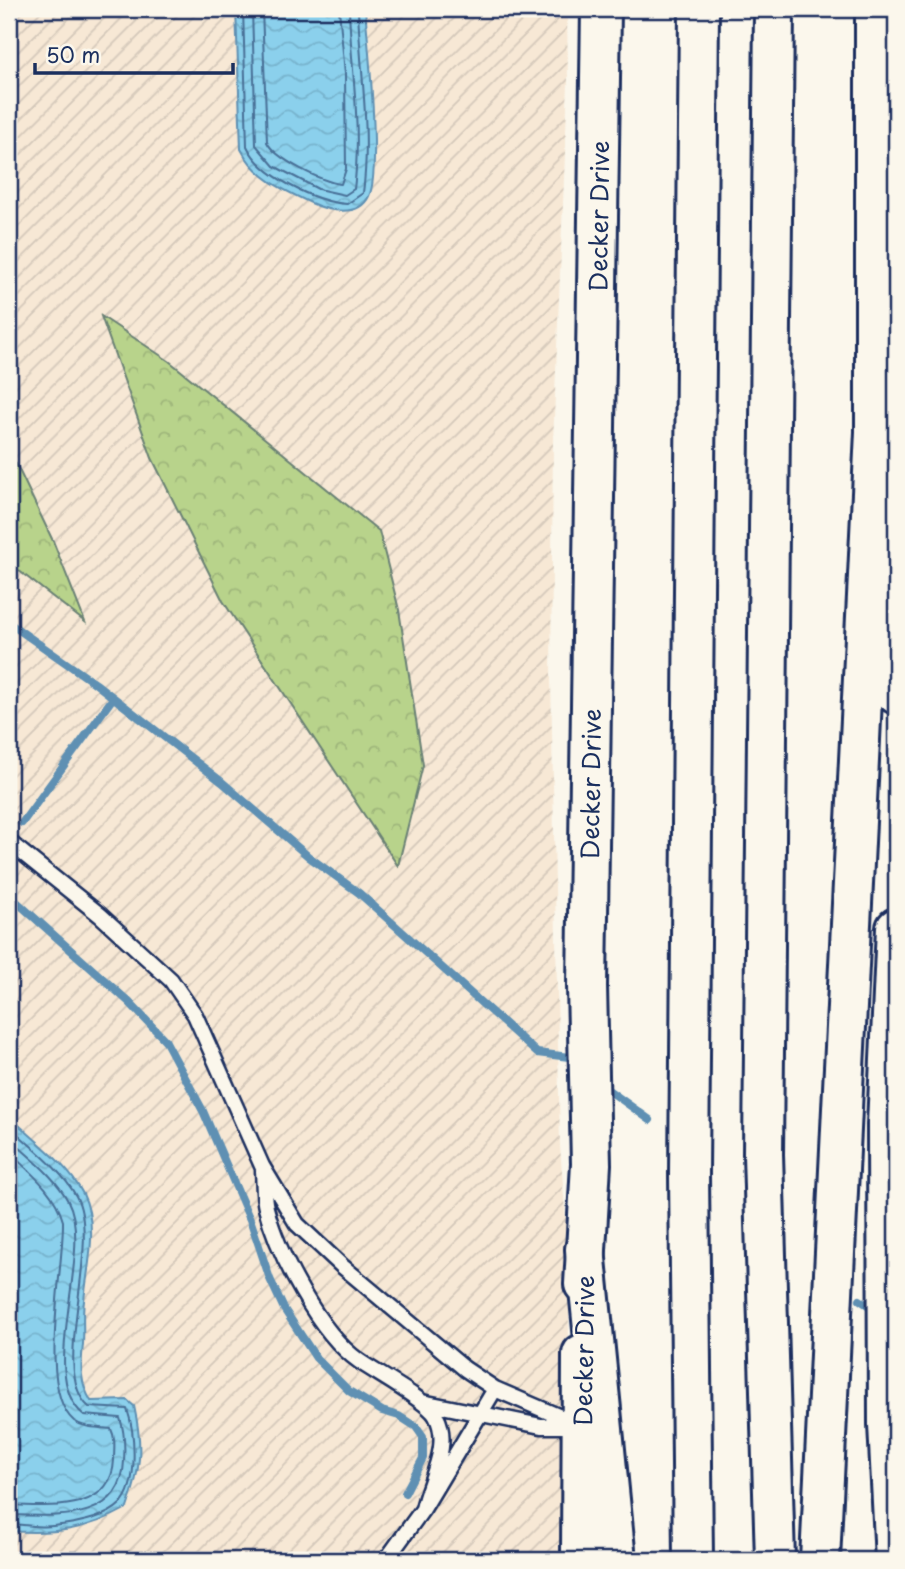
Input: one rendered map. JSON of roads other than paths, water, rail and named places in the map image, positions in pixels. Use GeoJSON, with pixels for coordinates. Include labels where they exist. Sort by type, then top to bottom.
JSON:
{"type":"FeatureCollection","features":[{"type":"Feature","properties":{"kind":"main road","name":"Decker Drive"},"geometry":{"type":"LineString","coordinates":[[580,1560],[585,1249],[591,1164],[587,986],[601,9]]}},
{"type":"Feature","properties":{"kind":"main road"},"geometry":{"type":"LineString","coordinates":[[693,1560],[689,1174],[699,9]]}},
{"type":"Feature","properties":{"kind":"main road"},"geometry":{"type":"LineString","coordinates":[[774,9],[763,1154],[775,1560]]}},
{"type":"Feature","properties":{"kind":"main road"},"geometry":{"type":"LineString","coordinates":[[820,1560],[875,432],[881,143],[874,9]]}},
{"type":"Feature","properties":{"kind":"main road"},"geometry":{"type":"LineString","coordinates":[[875,432],[895,512],[896,694]]}},
{"type":"Feature","properties":{"kind":"main road"},"geometry":{"type":"LineString","coordinates":[[895,1560],[887,1371],[887,1212],[896,928]]}},
{"type":"Feature","properties":{"kind":"main road"},"geometry":{"type":"LineString","coordinates":[[585,1249],[616,1560]]}},
{"type":"Feature","properties":{"kind":"lane"},"geometry":{"type":"LineString","coordinates":[[9,842],[129,940],[171,980],[195,1014],[262,1166],[297,1224],[454,1360],[495,1389],[581,1426]]}},
{"type":"Feature","properties":{"kind":"lane"},"geometry":{"type":"LineString","coordinates":[[262,1166],[266,1207],[280,1246],[324,1324],[355,1359],[422,1402],[436,1415],[441,1432],[440,1454],[423,1509]]}},
{"type":"Feature","properties":{"kind":"lane"},"geometry":{"type":"LineString","coordinates":[[386,1560],[423,1509],[495,1389]]}},
{"type":"Feature","properties":{"kind":"lane"},"geometry":{"type":"LineString","coordinates":[[422,1402],[541,1426],[581,1426]]}},
{"type":"Feature","properties":{"kind":"water"},"geometry":{"type":"Polygon","coordinates":[[[236,9],[365,9],[373,106],[374,161],[369,196],[358,208],[343,211],[311,203],[271,182],[247,159],[241,149],[236,9]]]}},
{"type":"Feature","properties":{"kind":"water"},"geometry":{"type":"Polygon","coordinates":[[[9,1116],[68,1172],[88,1206],[91,1233],[83,1306],[83,1380],[91,1401],[127,1400],[134,1406],[139,1434],[138,1469],[127,1508],[98,1522],[55,1531],[9,1531],[9,1116]]]}},
{"type":"Feature","properties":{"kind":"waterway"},"geometry":{"type":"LineString","coordinates":[[9,623],[96,684],[222,782],[309,857],[359,893],[537,1053],[569,1057],[577,1064]]}},
{"type":"Feature","properties":{"kind":"waterway"},"geometry":{"type":"LineString","coordinates":[[22,823],[113,698]]}},
{"type":"Feature","properties":{"kind":"waterway"},"geometry":{"type":"LineString","coordinates":[[9,895],[129,1002],[165,1040],[203,1111],[251,1222],[270,1279],[284,1309],[316,1358],[349,1391],[382,1411],[399,1416],[416,1427],[423,1437],[423,1458],[405,1493]]}},
{"type":"Feature","properties":{"kind":"waterway"},"geometry":{"type":"LineString","coordinates":[[600,1084],[650,1120]]}},
{"type":"Feature","properties":{"kind":"waterway"},"geometry":{"type":"LineString","coordinates":[[860,1300],[875,1310]]}}]}
